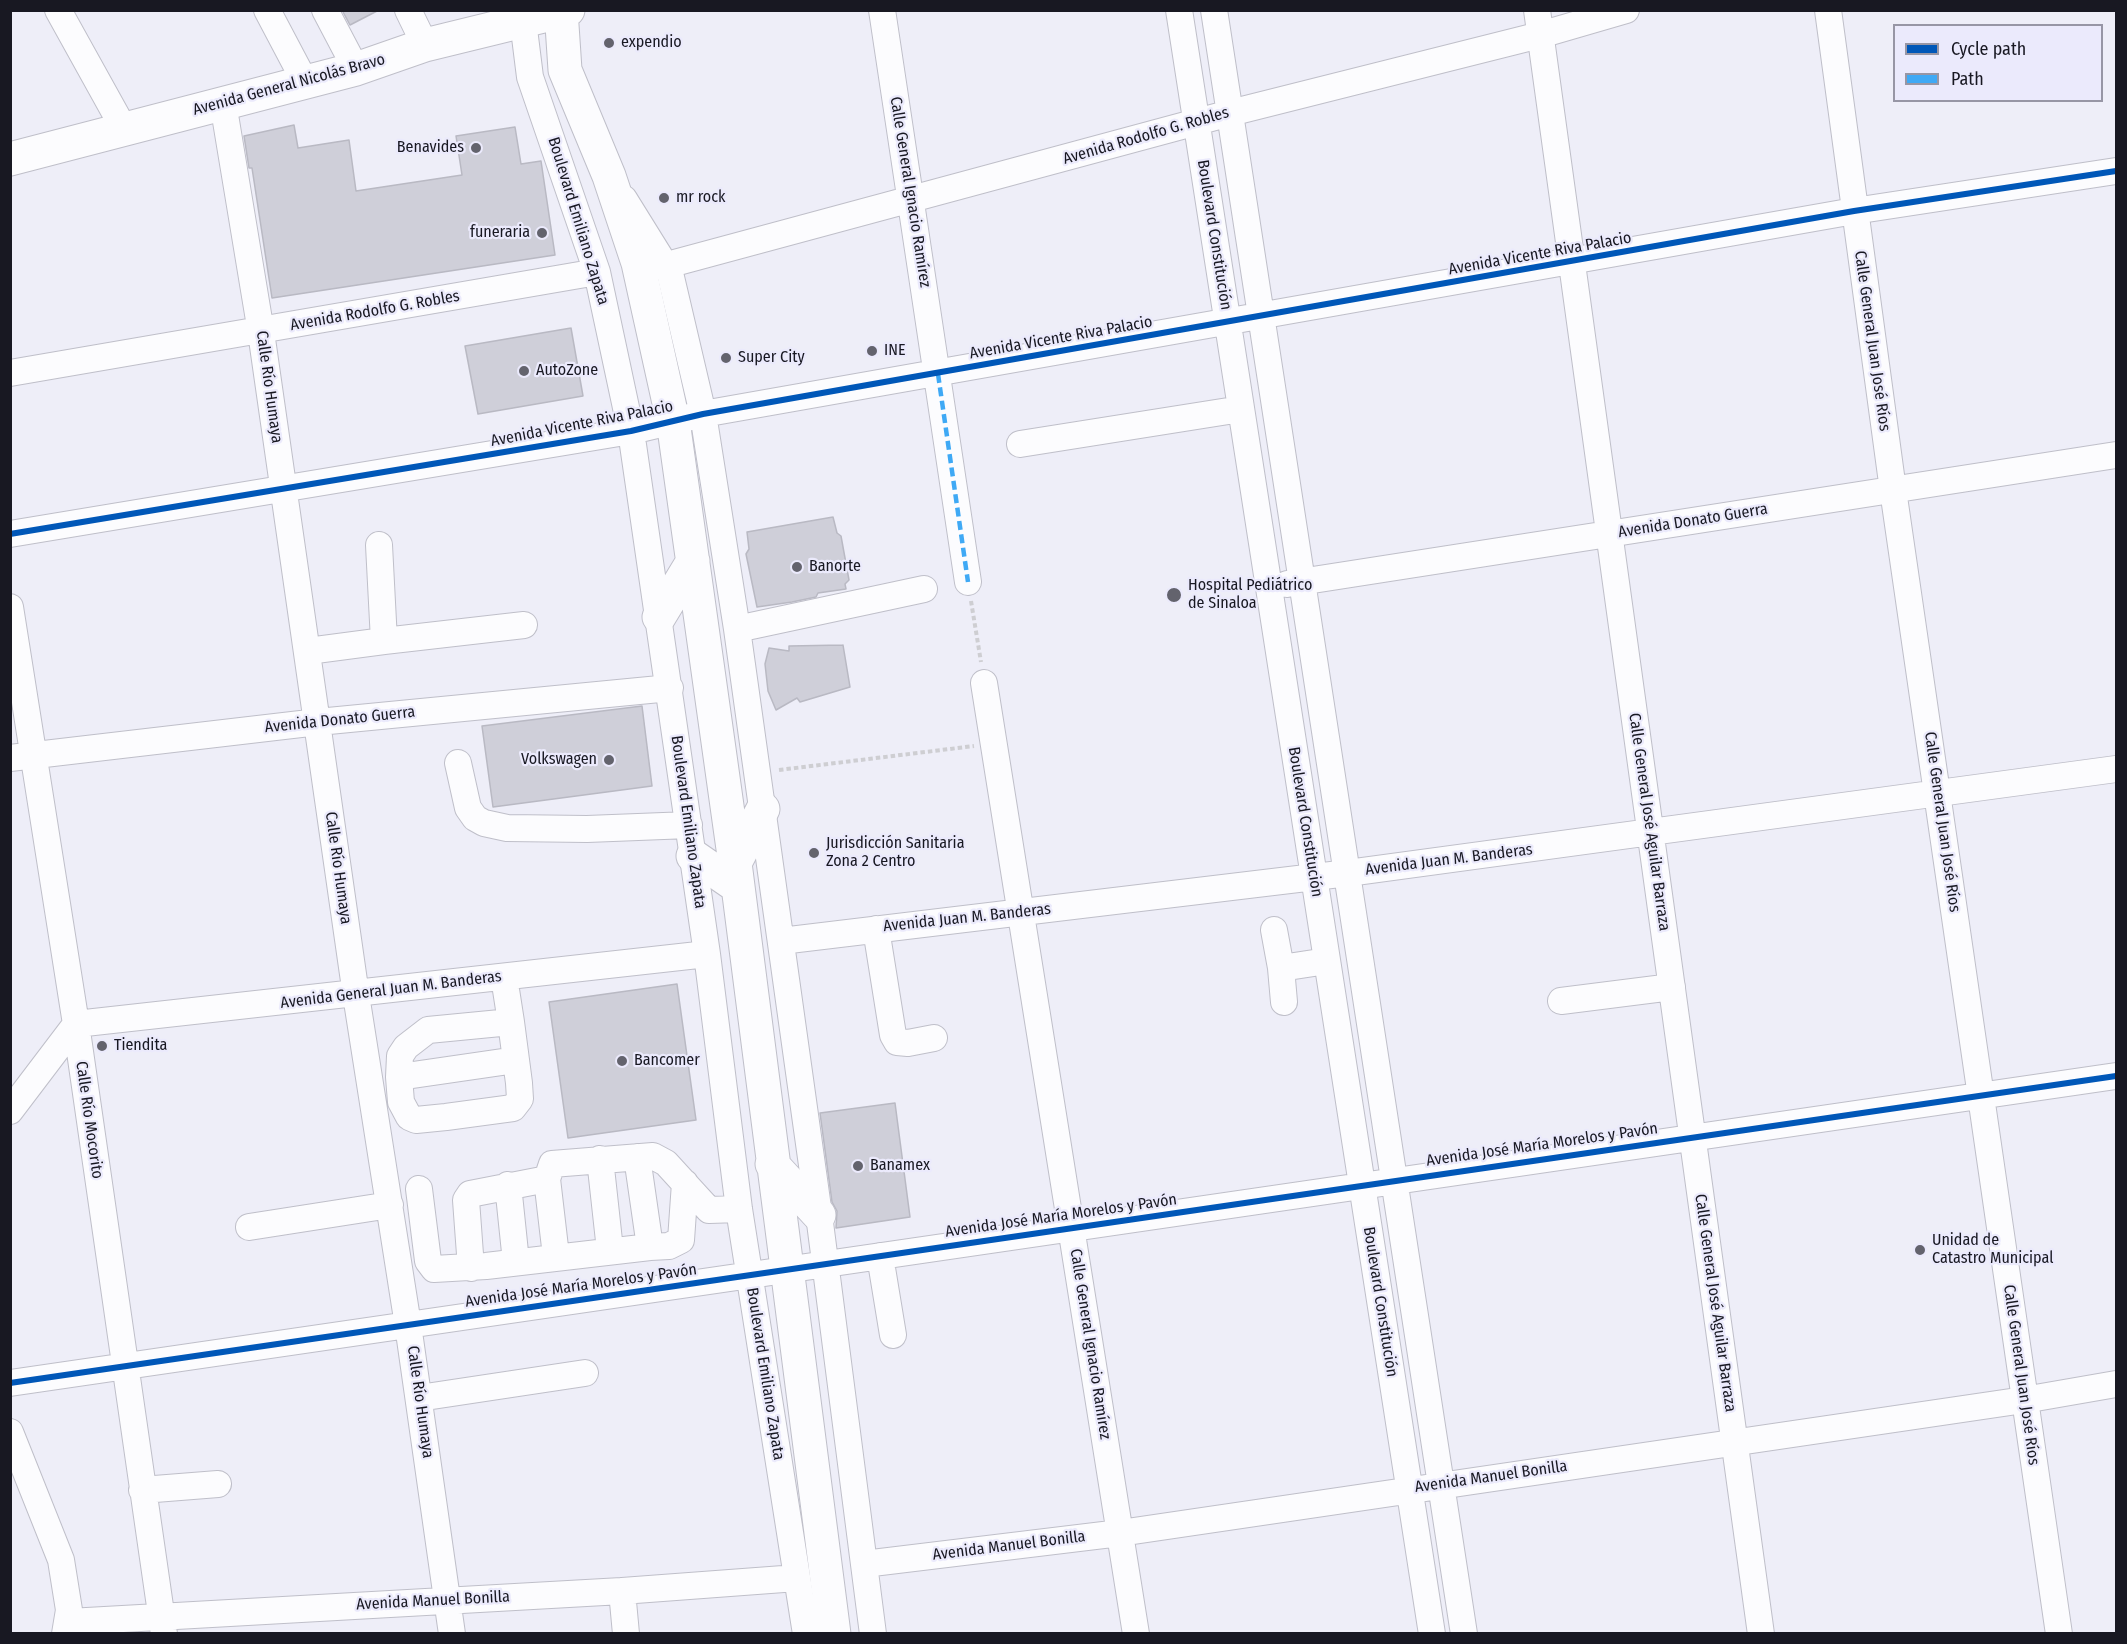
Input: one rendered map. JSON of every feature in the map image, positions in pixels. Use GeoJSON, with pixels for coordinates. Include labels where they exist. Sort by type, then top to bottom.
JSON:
{"type":"FeatureCollection","features":[{"type":"Feature","properties":{"kind":"main road","name":"Avenida General Nicolás Bravo"},"geometry":{"type":"LineString","coordinates":[[10,159],[356,69],[520,16],[563,11]]}},
{"type":"Feature","properties":{"kind":"main road","name":"Boulevard Emiliano Zapata"},"geometry":{"type":"LineString","coordinates":[[563,11],[565,70]]}},
{"type":"Feature","properties":{"kind":"main road","name":"Boulevard Emiliano Zapata"},"geometry":{"type":"LineString","coordinates":[[520,16],[565,70],[609,176],[646,295],[688,417],[693,561],[736,875],[772,1164],[788,1269],[834,1634]]}},
{"type":"Feature","properties":{"kind":"main road"},"geometry":{"type":"LineString","coordinates":[[659,617],[693,561]]}},
{"type":"Feature","properties":{"kind":"main road"},"geometry":{"type":"LineString","coordinates":[[691,840],[736,875],[763,809]]}},
{"type":"Feature","properties":{"kind":"main road"},"geometry":{"type":"LineString","coordinates":[[772,1164],[819,1215]]}},
{"type":"Feature","properties":{"kind":"street"},"geometry":{"type":"LineString","coordinates":[[58,10],[124,129]]}},
{"type":"Feature","properties":{"kind":"street"},"geometry":{"type":"LineString","coordinates":[[267,10],[305,82]]}},
{"type":"Feature","properties":{"kind":"street"},"geometry":{"type":"LineString","coordinates":[[325,10],[356,69]]}},
{"type":"Feature","properties":{"kind":"street"},"geometry":{"type":"LineString","coordinates":[[408,10],[431,44]]}},
{"type":"Feature","properties":{"kind":"street"},"geometry":{"type":"LineString","coordinates":[[422,10],[431,44]]}},
{"type":"Feature","properties":{"kind":"street","name":"Calle General Ignacio Ramírez"},"geometry":{"type":"LineString","coordinates":[[882,10],[968,582]]}},
{"type":"Feature","properties":{"kind":"street","name":"Boulevard Constitución"},"geometry":{"type":"LineString","coordinates":[[1179,10],[1432,1634]]}},
{"type":"Feature","properties":{"kind":"street","name":"Boulevard Constitución"},"geometry":{"type":"LineString","coordinates":[[1214,10],[1464,1634]]}},
{"type":"Feature","properties":{"kind":"street","name":"Avenida Rodolfo G. Robles"},"geometry":{"type":"LineString","coordinates":[[667,265],[1197,123],[1539,23],[1626,10]]}},
{"type":"Feature","properties":{"kind":"street","name":"Calle General Juan José Ríos"},"geometry":{"type":"LineString","coordinates":[[1828,10],[1893,490],[2059,1634]]}},
{"type":"Feature","properties":{"kind":"street","name":"Boulevard Emiliano Zapata"},"geometry":{"type":"LineString","coordinates":[[520,16],[530,77],[597,272],[631,431],[707,954],[739,1209],[806,1634]]}},
{"type":"Feature","properties":{"kind":"street","name":"Calle General José Aguilar Barraza"},"geometry":{"type":"LineString","coordinates":[[1539,23],[1761,1634]]}},
{"type":"Feature","properties":{"kind":"street","name":"Calle Río Humaya"},"geometry":{"type":"LineString","coordinates":[[223,103],[261,332],[356,995],[419,1398],[452,1634]]}},
{"type":"Feature","properties":{"kind":"street","name":"Avenida Vicente Riva Palacio"},"geometry":{"type":"LineString","coordinates":[[10,534],[631,431],[688,417],[1854,211],[2116,171]]}},
{"type":"Feature","properties":{"kind":"street","name":"Boulevard Emiliano Zapata"},"geometry":{"type":"LineString","coordinates":[[609,176],[667,265],[687,337],[688,417],[738,629],[826,1264],[873,1634]]}},
{"type":"Feature","properties":{"kind":"street","name":"Avenida Rodolfo G. Robles"},"geometry":{"type":"LineString","coordinates":[[10,373],[261,332],[597,272]]}},
{"type":"Feature","properties":{"kind":"street"},"geometry":{"type":"LineString","coordinates":[[1020,444],[1241,409]]}},
{"type":"Feature","properties":{"kind":"street","name":"Avenida Donato Guerra"},"geometry":{"type":"LineString","coordinates":[[1269,588],[2116,455]]}},
{"type":"Feature","properties":{"kind":"street"},"geometry":{"type":"LineString","coordinates":[[379,545],[384,641]]}},
{"type":"Feature","properties":{"kind":"street"},"geometry":{"type":"LineString","coordinates":[[738,629],[924,589]]}},
{"type":"Feature","properties":{"kind":"street","name":"Calle Río Mocorito"},"geometry":{"type":"LineString","coordinates":[[10,606],[22,757],[76,1024],[162,1625]]}},
{"type":"Feature","properties":{"kind":"street"},"geometry":{"type":"LineString","coordinates":[[308,651],[524,625]]}},
{"type":"Feature","properties":{"kind":"street","name":"Calle General Ignacio Ramírez"},"geometry":{"type":"LineString","coordinates":[[984,683],[1136,1634]]}},
{"type":"Feature","properties":{"kind":"street","name":"Avenida Donato Guerra"},"geometry":{"type":"LineString","coordinates":[[22,757],[318,722],[670,688]]}},
{"type":"Feature","properties":{"kind":"street"},"geometry":{"type":"LineString","coordinates":[[458,763],[468,808],[475,818],[484,823],[507,828],[587,829],[691,840]]}},
{"type":"Feature","properties":{"kind":"street","name":"Avenida Juan M. Banderas"},"geometry":{"type":"LineString","coordinates":[[781,941],[1348,873],[2116,769]]}},
{"type":"Feature","properties":{"kind":"street"},"geometry":{"type":"LineString","coordinates":[[876,929],[893,1035],[897,1042],[934,1038]]}},
{"type":"Feature","properties":{"kind":"street"},"geometry":{"type":"LineString","coordinates":[[1274,930],[1284,1002]]}},
{"type":"Feature","properties":{"kind":"street","name":"Avenida General Juan M. Banderas"},"geometry":{"type":"LineString","coordinates":[[76,1024],[356,995],[707,954]]}},
{"type":"Feature","properties":{"kind":"street"},"geometry":{"type":"LineString","coordinates":[[1281,968],[1327,961]]}},
{"type":"Feature","properties":{"kind":"street"},"geometry":{"type":"LineString","coordinates":[[504,977],[511,1022],[516,1060],[520,1099],[513,1108],[506,1111],[416,1120],[409,1117],[405,1110],[399,1077],[400,1056],[406,1047],[428,1030],[511,1022]]}},
{"type":"Feature","properties":{"kind":"street"},"geometry":{"type":"LineString","coordinates":[[1561,1000],[1672,987]]}},
{"type":"Feature","properties":{"kind":"street"},"geometry":{"type":"LineString","coordinates":[[10,1111],[76,1024]]}},
{"type":"Feature","properties":{"kind":"street"},"geometry":{"type":"LineString","coordinates":[[399,1077],[516,1060]]}},
{"type":"Feature","properties":{"kind":"street","name":"Avenida José María Morelos y Pavón"},"geometry":{"type":"LineString","coordinates":[[10,1383],[2116,1077]]}},
{"type":"Feature","properties":{"kind":"street"},"geometry":{"type":"LineString","coordinates":[[637,1157],[650,1247]]}},
{"type":"Feature","properties":{"kind":"street"},"geometry":{"type":"LineString","coordinates":[[556,1256],[547,1179],[552,1164],[600,1159],[660,1158],[709,1210],[739,1209]]}},
{"type":"Feature","properties":{"kind":"street"},"geometry":{"type":"LineString","coordinates":[[600,1159],[610,1250]]}},
{"type":"Feature","properties":{"kind":"street"},"geometry":{"type":"LineString","coordinates":[[471,1268],[466,1200],[470,1194],[547,1179]]}},
{"type":"Feature","properties":{"kind":"street"},"geometry":{"type":"LineString","coordinates":[[419,1188],[429,1266],[442,1269],[471,1268],[610,1250],[669,1246],[681,1240],[685,1183]]}},
{"type":"Feature","properties":{"kind":"street"},"geometry":{"type":"LineString","coordinates":[[508,1185],[516,1262]]}},
{"type":"Feature","properties":{"kind":"street"},"geometry":{"type":"LineString","coordinates":[[249,1227],[390,1205]]}},
{"type":"Feature","properties":{"kind":"street"},"geometry":{"type":"LineString","coordinates":[[880,1256],[893,1335]]}},
{"type":"Feature","properties":{"kind":"street"},"geometry":{"type":"LineString","coordinates":[[419,1398],[585,1373]]}},
{"type":"Feature","properties":{"kind":"street","name":"Avenida Manuel Bonilla"},"geometry":{"type":"LineString","coordinates":[[864,1564],[1120,1533],[2024,1400],[2116,1384]]}},
{"type":"Feature","properties":{"kind":"street"},"geometry":{"type":"LineString","coordinates":[[10,1432],[61,1560],[67,1595],[67,1628]]}},
{"type":"Feature","properties":{"kind":"street"},"geometry":{"type":"LineString","coordinates":[[142,1490],[218,1484]]}},
{"type":"Feature","properties":{"kind":"street","name":"Avenida Manuel Bonilla"},"geometry":{"type":"LineString","coordinates":[[67,1628],[162,1625],[447,1600],[622,1591],[797,1578]]}},
{"type":"Feature","properties":{"kind":"street"},"geometry":{"type":"LineString","coordinates":[[622,1591],[626,1634]]}},
{"type":"Feature","properties":{"kind":"path"},"geometry":{"type":"LineString","coordinates":[[968,582],[984,683]]}},
{"type":"Feature","properties":{"kind":"path"},"geometry":{"type":"LineString","coordinates":[[757,772],[993,744]]}},
{"type":"Feature","properties":{"kind":"building"},"geometry":{"type":"Polygon","coordinates":[[[342,10],[379,10],[350,25],[342,10]]]}},
{"type":"Feature","properties":{"kind":"building"},"geometry":{"type":"Polygon","coordinates":[[[294,125],[298,148],[349,140],[356,191],[462,175],[456,136],[515,127],[521,164],[541,161],[555,255],[272,298],[252,168],[249,168],[244,136],[294,125]]]}},
{"type":"Feature","properties":{"kind":"building","name":"AutoZone"},"geometry":{"type":"Polygon","coordinates":[[[571,328],[583,396],[478,414],[465,346],[571,328]]]}},
{"type":"Feature","properties":{"kind":"building","name":"Banorte"},"geometry":{"type":"Polygon","coordinates":[[[833,517],[837,533],[841,536],[849,580],[845,584],[846,589],[818,593],[816,597],[792,602],[757,607],[746,554],[749,549],[747,532],[833,517]]]}},
{"type":"Feature","properties":{"kind":"building"},"geometry":{"type":"Polygon","coordinates":[[[843,645],[850,687],[800,702],[797,698],[776,710],[768,691],[765,664],[769,648],[789,651],[789,646],[843,645]]]}},
{"type":"Feature","properties":{"kind":"building"},"geometry":{"type":"Polygon","coordinates":[[[642,706],[652,786],[493,807],[482,726],[642,706]]]}},
{"type":"Feature","properties":{"kind":"building","name":"Bancomer"},"geometry":{"type":"Polygon","coordinates":[[[677,984],[696,1120],[568,1138],[549,1002],[677,984]]]}},
{"type":"Feature","properties":{"kind":"building","name":"Banamex"},"geometry":{"type":"Polygon","coordinates":[[[895,1103],[910,1217],[836,1228],[837,1211],[832,1202],[820,1113],[895,1103]]]}},
{"type":"Feature","properties":{"kind":"marked path"},"geometry":{"type":"LineString","coordinates":[[938,374],[968,582]]}},
{"type":"Feature","properties":{"kind":"cycle path"},"geometry":{"type":"LineString","coordinates":[[10,534],[631,431],[703,414],[1854,211],[2116,171]]}},
{"type":"Feature","properties":{"kind":"cycle path"},"geometry":{"type":"LineString","coordinates":[[10,1383],[2116,1076]]}},
{"type":"Feature","properties":{"kind":"place","name":"expendio"},"geometry":{"type":"Point","coordinates":[609,43]}},
{"type":"Feature","properties":{"kind":"place","name":"Benavides"},"geometry":{"type":"Point","coordinates":[476,148]}},
{"type":"Feature","properties":{"kind":"place","name":"mr rock"},"geometry":{"type":"Point","coordinates":[664,198]}},
{"type":"Feature","properties":{"kind":"place","name":"funeraria"},"geometry":{"type":"Point","coordinates":[542,233]}},
{"type":"Feature","properties":{"kind":"place","name":"INE"},"geometry":{"type":"Point","coordinates":[872,351]}},
{"type":"Feature","properties":{"kind":"place","name":"Super City"},"geometry":{"type":"Point","coordinates":[726,358]}},
{"type":"Feature","properties":{"kind":"place","name":"AutoZone"},"geometry":{"type":"Point","coordinates":[524,371]}},
{"type":"Feature","properties":{"kind":"place","name":"Banorte"},"geometry":{"type":"Point","coordinates":[797,567]}},
{"type":"Feature","properties":{"kind":"place","name":"Hospital Pediátrico de Sinaloa"},"geometry":{"type":"Point","coordinates":[1174,595]}},
{"type":"Feature","properties":{"kind":"place","name":"Volkswagen"},"geometry":{"type":"Point","coordinates":[609,760]}},
{"type":"Feature","properties":{"kind":"place","name":"Jurisdicción Sanitaria Zona 2 Centro"},"geometry":{"type":"Point","coordinates":[814,853]}},
{"type":"Feature","properties":{"kind":"place","name":"Tiendita"},"geometry":{"type":"Point","coordinates":[102,1046]}},
{"type":"Feature","properties":{"kind":"place","name":"Bancomer"},"geometry":{"type":"Point","coordinates":[622,1061]}},
{"type":"Feature","properties":{"kind":"place","name":"Banamex"},"geometry":{"type":"Point","coordinates":[858,1166]}},
{"type":"Feature","properties":{"kind":"place","name":"Unidad de Catastro Municipal"},"geometry":{"type":"Point","coordinates":[1920,1250]}}]}
